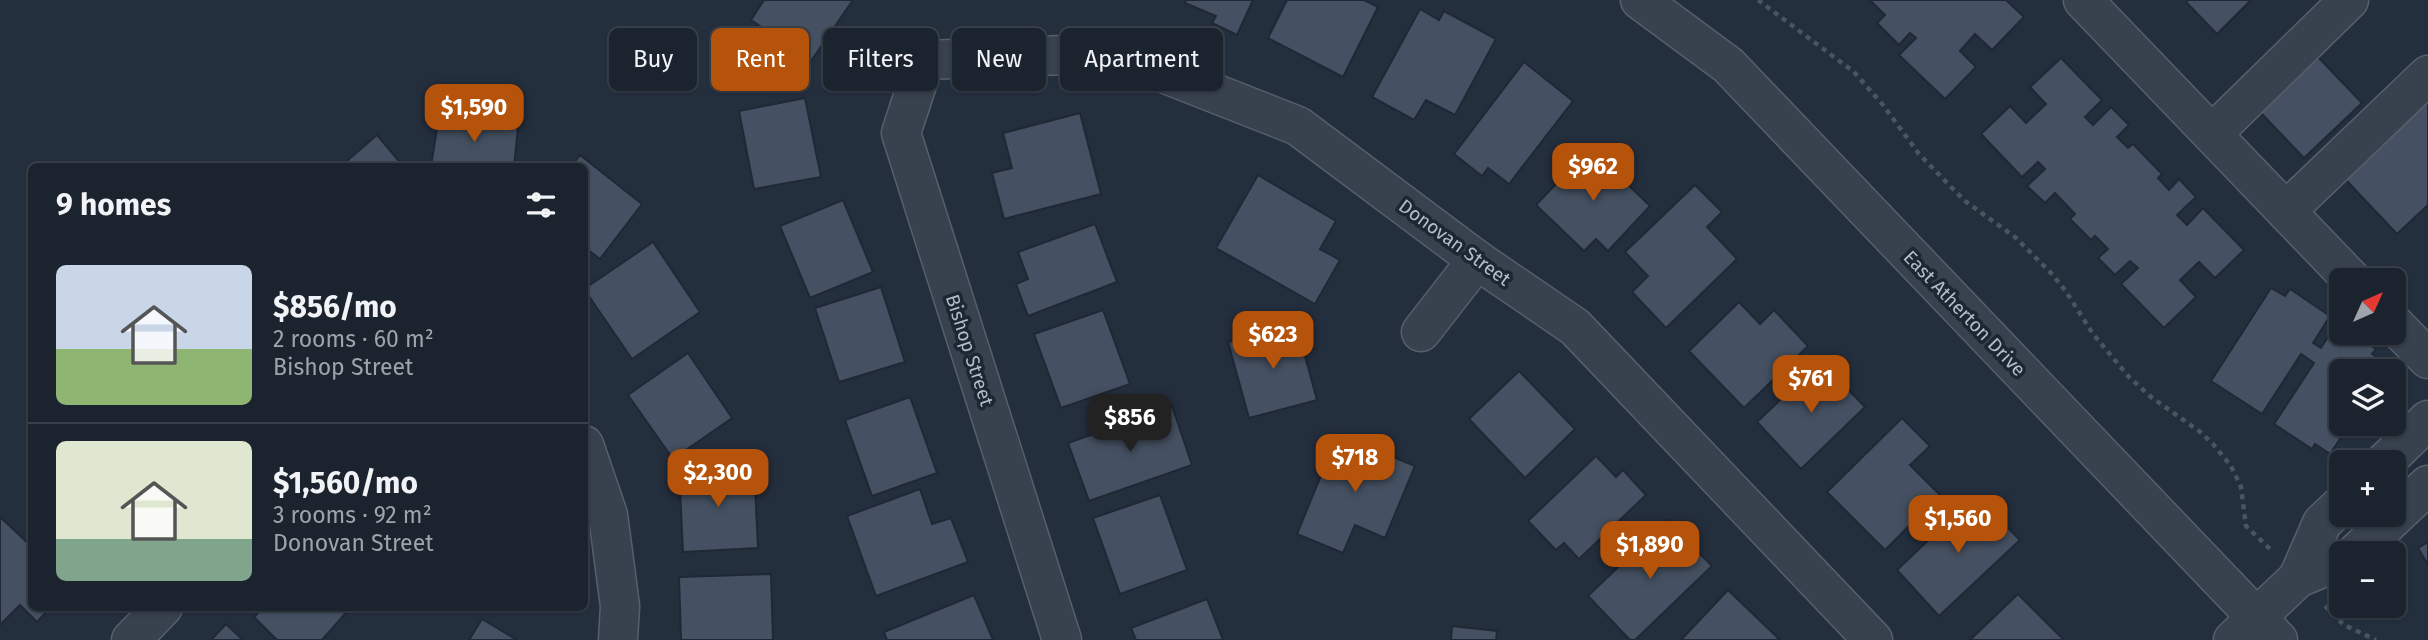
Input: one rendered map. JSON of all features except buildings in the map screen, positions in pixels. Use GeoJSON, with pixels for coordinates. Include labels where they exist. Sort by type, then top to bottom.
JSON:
{"type":"FeatureCollection","features":[{"type":"Feature","properties":{"kind":"street","name":"East Atherton Drive"},"geometry":{"type":"LineString","coordinates":[[1640,0],[1728,65],[2256,633]]}},
{"type":"Feature","properties":{"kind":"street"},"geometry":{"type":"LineString","coordinates":[[2083,0],[2341,268]]}},
{"type":"Feature","properties":{"kind":"street"},"geometry":{"type":"LineString","coordinates":[[2211,134],[2349,0]]}},
{"type":"Feature","properties":{"kind":"street","name":"Donovan Street"},"geometry":{"type":"LineString","coordinates":[[938,60],[1066,55],[1158,71],[1298,126],[1477,260],[1575,327],[1873,640]]}},
{"type":"Feature","properties":{"kind":"street"},"geometry":{"type":"LineString","coordinates":[[2286,211],[2428,75]]}},
{"type":"Feature","properties":{"kind":"street","name":"Bishop Street"},"geometry":{"type":"LineString","coordinates":[[915,91],[901,133],[1062,640]]}},
{"type":"Feature","properties":{"kind":"street"},"geometry":{"type":"LineString","coordinates":[[1421,332],[1477,260]]}},
{"type":"Feature","properties":{"kind":"street"},"geometry":{"type":"LineString","coordinates":[[2406,336],[2428,359]]}},
{"type":"Feature","properties":{"kind":"street"},"geometry":{"type":"LineString","coordinates":[[2397,450],[2428,420]]}},
{"type":"Feature","properties":{"kind":"street"},"geometry":{"type":"LineString","coordinates":[[588,457],[608,515],[620,606],[618,640]]}},
{"type":"Feature","properties":{"kind":"street"},"geometry":{"type":"LineString","coordinates":[[2369,541],[2428,485]]}},
{"type":"Feature","properties":{"kind":"street"},"geometry":{"type":"LineString","coordinates":[[2256,633],[2298,578],[2322,523],[2329,516]]}},
{"type":"Feature","properties":{"kind":"street"},"geometry":{"type":"LineString","coordinates":[[2298,578],[2329,565]]}},
{"type":"Feature","properties":{"kind":"street"},"geometry":{"type":"LineString","coordinates":[[131,640],[159,611]]}},
{"type":"Feature","properties":{"kind":"path"},"geometry":{"type":"LineString","coordinates":[[1758,0],[1854,72],[1883,105],[1919,154],[1954,190],[2015,237],[2051,273],[2093,334],[2129,377],[2213,444],[2231,466],[2241,487],[2246,526],[2344,625],[2376,640]]}}]}
